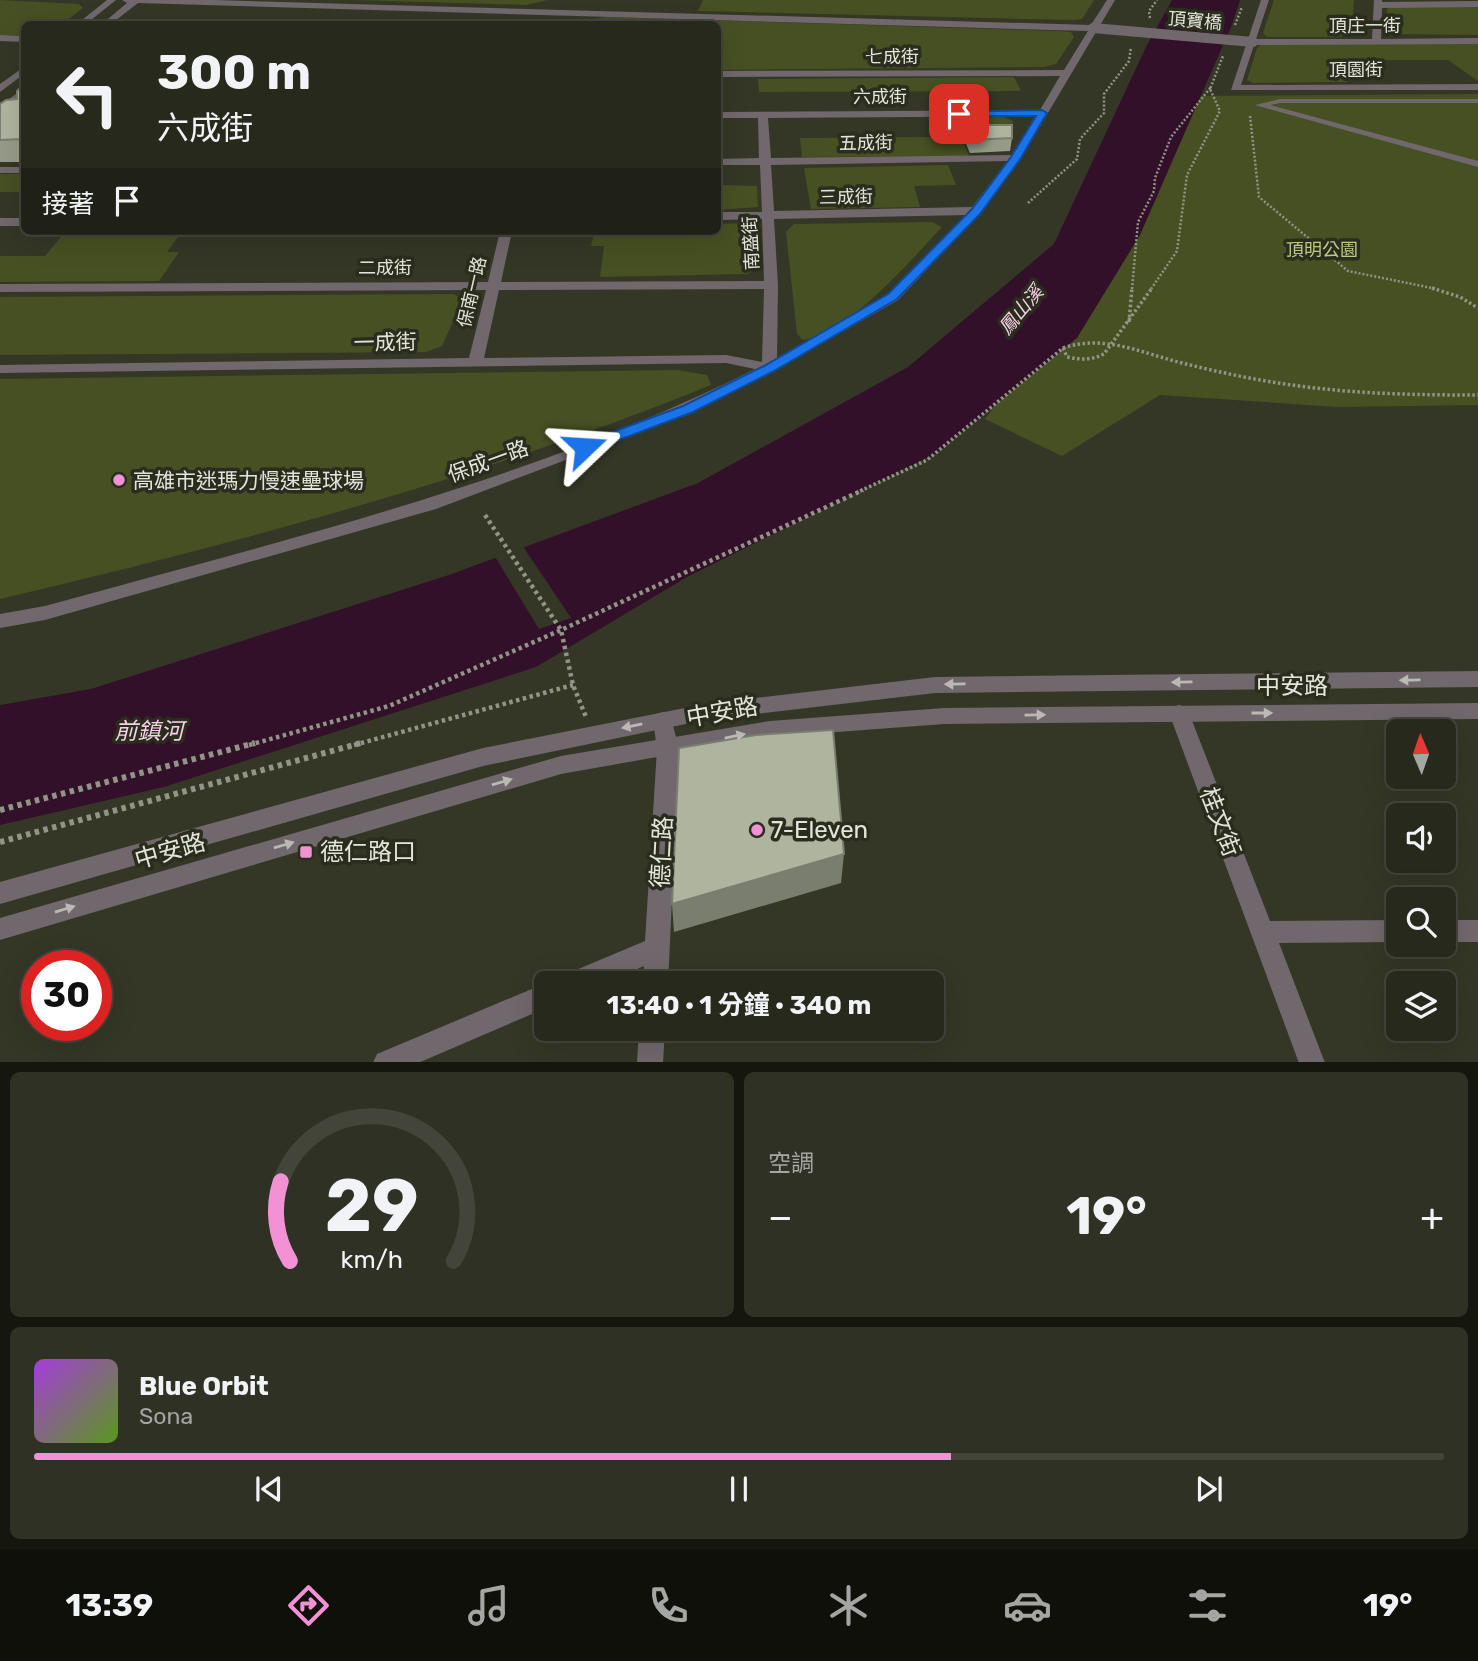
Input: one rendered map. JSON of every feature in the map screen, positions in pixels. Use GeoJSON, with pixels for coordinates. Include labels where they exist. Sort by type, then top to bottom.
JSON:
{"type":"FeatureCollection","features":[{"type":"Feature","properties":{"kind":"street"},"geometry":{"type":"LineString","coordinates":[[85,21],[111,0]]}},
{"type":"Feature","properties":{"kind":"street","name":"頂寶橋"},"geometry":{"type":"LineString","coordinates":[[126,0],[467,13],[567,8],[1093,28],[1252,42]]}},
{"type":"Feature","properties":{"kind":"street"},"geometry":{"type":"LineString","coordinates":[[110,21],[135,0]]}},
{"type":"Feature","properties":{"kind":"street","name":"保成一路"},"geometry":{"type":"LineString","coordinates":[[0,621],[45,613],[430,506],[688,409],[769,368],[892,297],[976,211],[1016,158],[1111,0]]}},
{"type":"Feature","properties":{"kind":"street"},"geometry":{"type":"LineString","coordinates":[[1252,42],[1265,0]]}},
{"type":"Feature","properties":{"kind":"street"},"geometry":{"type":"LineString","coordinates":[[1376,42],[1378,2],[1478,4]]}},
{"type":"Feature","properties":{"kind":"street"},"geometry":{"type":"LineString","coordinates":[[562,21],[567,8]]}},
{"type":"Feature","properties":{"kind":"street"},"geometry":{"type":"LineString","coordinates":[[0,38],[21,39]]}},
{"type":"Feature","properties":{"kind":"street","name":"頂庄一街"},"geometry":{"type":"LineString","coordinates":[[1252,42],[1478,41]]}},
{"type":"Feature","properties":{"kind":"street","name":"頂園街"},"geometry":{"type":"LineString","coordinates":[[1252,42],[1235,88],[1478,87]]}},
{"type":"Feature","properties":{"kind":"street","name":"七成街"},"geometry":{"type":"LineString","coordinates":[[721,74],[1067,73]]}},
{"type":"Feature","properties":{"kind":"street"},"geometry":{"type":"LineString","coordinates":[[0,78],[19,78]]}},
{"type":"Feature","properties":{"kind":"street"},"geometry":{"type":"LineString","coordinates":[[0,89],[19,78]]}},
{"type":"Feature","properties":{"kind":"street"},"geometry":{"type":"LineString","coordinates":[[4,115],[21,95]]}},
{"type":"Feature","properties":{"kind":"street","name":"六成街"},"geometry":{"type":"LineString","coordinates":[[721,115],[1042,113]]}},
{"type":"Feature","properties":{"kind":"street","name":"南盛街"},"geometry":{"type":"LineString","coordinates":[[763,115],[771,285],[769,368]]}},
{"type":"Feature","properties":{"kind":"street","name":"五成街"},"geometry":{"type":"LineString","coordinates":[[721,163],[1016,158]]}},
{"type":"Feature","properties":{"kind":"street"},"geometry":{"type":"LineString","coordinates":[[0,170],[21,170]]}},
{"type":"Feature","properties":{"kind":"street","name":"三成街"},"geometry":{"type":"LineString","coordinates":[[721,216],[976,211]]}},
{"type":"Feature","properties":{"kind":"street"},"geometry":{"type":"LineString","coordinates":[[0,222],[21,222]]}},
{"type":"Feature","properties":{"kind":"street","name":"保南一路"},"geometry":{"type":"LineString","coordinates":[[476,361],[505,235]]}},
{"type":"Feature","properties":{"kind":"street","name":"二成街"},"geometry":{"type":"LineString","coordinates":[[0,288],[771,285]]}},
{"type":"Feature","properties":{"kind":"street","name":"一成街"},"geometry":{"type":"LineString","coordinates":[[0,369],[726,359],[769,368]]}},
{"type":"Feature","properties":{"kind":"street","name":"中安路"},"geometry":{"type":"LineString","coordinates":[[0,893],[483,757],[705,712],[935,685],[1478,678]]}},
{"type":"Feature","properties":{"kind":"street","name":"中安路"},"geometry":{"type":"LineString","coordinates":[[0,929],[561,765],[668,749],[771,729],[930,717],[1478,711]]}},
{"type":"Feature","properties":{"kind":"street","name":"桂文街"},"geometry":{"type":"LineString","coordinates":[[1179,713],[1312,1062]]}},
{"type":"Feature","properties":{"kind":"street","name":"德仁路"},"geometry":{"type":"LineString","coordinates":[[656,971],[668,749],[663,720]]}},
{"type":"Feature","properties":{"kind":"street"},"geometry":{"type":"LineString","coordinates":[[1262,932],[1386,931]]}},
{"type":"Feature","properties":{"kind":"street"},"geometry":{"type":"LineString","coordinates":[[1456,931],[1478,931]]}},
{"type":"Feature","properties":{"kind":"street"},"geometry":{"type":"LineString","coordinates":[[603,971],[657,948]]}},
{"type":"Feature","properties":{"kind":"street"},"geometry":{"type":"LineString","coordinates":[[386,1062],[534,1000]]}},
{"type":"Feature","properties":{"kind":"street"},"geometry":{"type":"LineString","coordinates":[[650,1062],[651,1041]]}},
{"type":"Feature","properties":{"kind":"lane"},"geometry":{"type":"LineString","coordinates":[[1259,105],[1280,101],[1478,101]]}},
{"type":"Feature","properties":{"kind":"lane"},"geometry":{"type":"LineString","coordinates":[[1259,105],[1478,164]]}},
{"type":"Feature","properties":{"kind":"path"},"geometry":{"type":"LineString","coordinates":[[1150,24],[1149,11],[1157,0]]}},
{"type":"Feature","properties":{"kind":"path"},"geometry":{"type":"LineString","coordinates":[[1235,25],[1245,0]]}},
{"type":"Feature","properties":{"kind":"path"},"geometry":{"type":"LineString","coordinates":[[1028,203],[1077,159],[1080,139],[1104,113],[1104,94],[1129,61],[1128,49],[1134,44]]}},
{"type":"Feature","properties":{"kind":"path"},"geometry":{"type":"LineString","coordinates":[[1129,323],[1138,222],[1154,191],[1155,178],[1171,137],[1211,87],[1226,50]]}},
{"type":"Feature","properties":{"kind":"path"},"geometry":{"type":"LineString","coordinates":[[1063,348],[1067,357],[1096,360],[1113,345],[1177,251],[1187,175],[1220,111],[1214,102],[1211,87]]}},
{"type":"Feature","properties":{"kind":"path"},"geometry":{"type":"LineString","coordinates":[[1259,105],[1250,115],[1248,122],[1259,197],[1348,271],[1433,288],[1461,297],[1478,308]]}},
{"type":"Feature","properties":{"kind":"path"},"geometry":{"type":"LineString","coordinates":[[0,810],[133,777],[389,706],[561,630],[927,460],[1063,348],[1075,342],[1113,345],[1213,371],[1315,389],[1396,397],[1478,395]]}},
{"type":"Feature","properties":{"kind":"path"},"geometry":{"type":"LineString","coordinates":[[485,515],[561,630],[573,685],[593,734]]}},
{"type":"Feature","properties":{"kind":"path"},"geometry":{"type":"LineString","coordinates":[[0,842],[573,685]]}},
{"type":"Feature","properties":{"kind":"green space"},"geometry":{"type":"Polygon","coordinates":[[[0,0],[79,4],[83,8],[66,21],[21,21],[21,35],[0,35],[0,0]]]}},
{"type":"Feature","properties":{"kind":"green space"},"geometry":{"type":"Polygon","coordinates":[[[353,0],[548,0],[526,5],[353,0]]]}},
{"type":"Feature","properties":{"kind":"green space"},"geometry":{"type":"Polygon","coordinates":[[[703,0],[1094,0],[1082,19],[1073,20],[698,11],[703,0]]]}},
{"type":"Feature","properties":{"kind":"green space"},"geometry":{"type":"Polygon","coordinates":[[[1274,0],[1354,0],[1352,29],[1348,35],[1339,37],[1267,37],[1263,33],[1274,0]]]}},
{"type":"Feature","properties":{"kind":"green space"},"geometry":{"type":"Polygon","coordinates":[[[1393,6],[1478,6],[1478,35],[1385,34],[1387,9],[1393,6]]]}},
{"type":"Feature","properties":{"kind":"green space"},"geometry":{"type":"Polygon","coordinates":[[[606,17],[1060,31],[1071,32],[1074,37],[1056,64],[1045,67],[721,70],[721,21],[583,21],[606,17]]]}},
{"type":"Feature","properties":{"kind":"green space"},"geometry":{"type":"Polygon","coordinates":[[[1262,44],[1478,44],[1478,81],[1448,60],[1325,60],[1347,82],[1253,83],[1247,80],[1257,48],[1262,44]]]}},
{"type":"Feature","properties":{"kind":"green space"},"geometry":{"type":"Polygon","coordinates":[[[1014,77],[1021,91],[759,92],[758,79],[1014,77]]]}},
{"type":"Feature","properties":{"kind":"green space","name":"頂明公園"},"geometry":{"type":"Polygon","coordinates":[[[1478,94],[1478,405],[1337,407],[1160,395],[1062,456],[985,419],[1135,218],[1183,96],[1478,94]]]}},
{"type":"Feature","properties":{"kind":"green space"},"geometry":{"type":"Polygon","coordinates":[[[1004,117],[1013,121],[1008,136],[960,136],[969,156],[802,157],[800,138],[936,137],[928,119],[1004,117]]]}},
{"type":"Feature","properties":{"kind":"green space"},"geometry":{"type":"Polygon","coordinates":[[[948,165],[956,185],[914,186],[920,207],[811,209],[804,168],[948,165]]]}},
{"type":"Feature","properties":{"kind":"green space"},"geometry":{"type":"Polygon","coordinates":[[[0,174],[21,174],[21,192],[0,192],[0,174]]]}},
{"type":"Feature","properties":{"kind":"green space"},"geometry":{"type":"Polygon","coordinates":[[[721,185],[757,186],[758,207],[721,210],[721,185]]]}},
{"type":"Feature","properties":{"kind":"green space"},"geometry":{"type":"Polygon","coordinates":[[[932,222],[942,227],[897,275],[859,310],[821,334],[803,340],[797,334],[786,232],[794,224],[932,222]]]}},
{"type":"Feature","properties":{"kind":"green space"},"geometry":{"type":"Polygon","coordinates":[[[749,223],[760,226],[760,268],[747,274],[600,277],[604,246],[591,246],[594,235],[721,235],[721,224],[749,223]]]}},
{"type":"Feature","properties":{"kind":"green space"},"geometry":{"type":"Polygon","coordinates":[[[63,235],[179,235],[167,252],[179,252],[159,281],[0,282],[0,256],[45,256],[63,235]]]}},
{"type":"Feature","properties":{"kind":"green space"},"geometry":{"type":"Polygon","coordinates":[[[453,294],[463,299],[442,346],[426,352],[0,355],[0,297],[453,294]]]}},
{"type":"Feature","properties":{"kind":"green space"},"geometry":{"type":"Polygon","coordinates":[[[677,370],[707,375],[711,385],[537,450],[360,506],[181,555],[0,599],[0,379],[677,370]]]}},
{"type":"Feature","properties":{"kind":"water","name":"前鎮河"},"geometry":{"type":"Polygon","coordinates":[[[1172,0],[1240,0],[1231,27],[1140,235],[1077,338],[935,454],[687,577],[536,667],[164,787],[0,825],[0,705],[91,689],[449,575],[698,483],[908,367],[1054,244],[1146,47],[1172,0]]]}},
{"type":"Feature","properties":{"kind":"pier"},"geometry":{"type":"Polygon","coordinates":[[[522,545],[571,618],[539,629],[494,555],[522,545]]]}},
{"type":"Feature","properties":{"kind":"building"},"geometry":{"type":"Polygon","coordinates":[[[21,88],[21,139],[0,140],[0,104],[6,100],[17,99],[17,91],[21,88]]]}},
{"type":"Feature","properties":{"kind":"building"},"geometry":{"type":"Polygon","coordinates":[[[964,125],[1012,125],[1012,138],[971,140],[964,125]]]}},
{"type":"Feature","properties":{"kind":"building","name":"7-Eleven"},"geometry":{"type":"Polygon","coordinates":[[[833,730],[844,854],[672,904],[679,748],[756,735],[833,730]]]}},
{"type":"Feature","properties":{"kind":"place","name":"高雄市迷瑪力慢速壘球場"},"geometry":{"type":"Point","coordinates":[119,480]}},
{"type":"Feature","properties":{"kind":"place","name":"7-Eleven"},"geometry":{"type":"Point","coordinates":[757,830]}},
{"type":"Feature","properties":{"kind":"place","name":"德仁路口"},"geometry":{"type":"Point","coordinates":[306,852]}},
{"type":"Feature","properties":{"kind":"route"},"geometry":{"type":"LineString","coordinates":[[585,447],[688,409],[769,368],[892,297],[976,211],[1016,158],[1042,113],[959,114]]}},
{"type":"Feature","properties":{"kind":"water label","name":"鳳山溪"},"geometry":{"type":"Point","coordinates":[1021,310]}}]}
